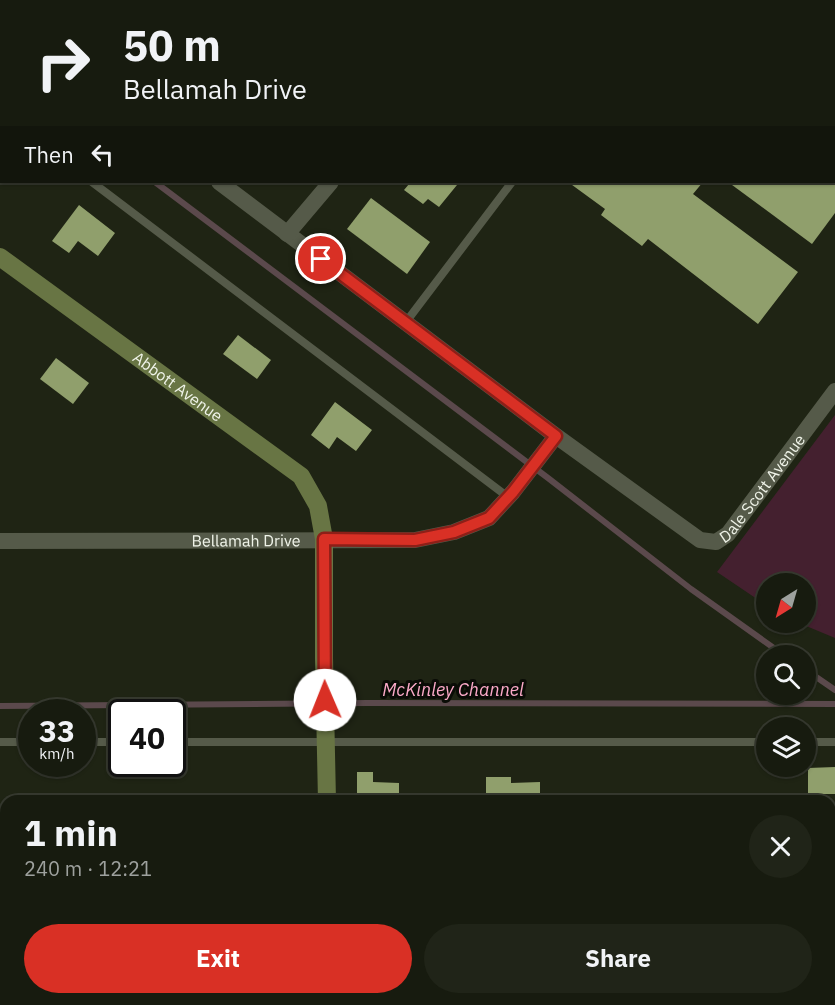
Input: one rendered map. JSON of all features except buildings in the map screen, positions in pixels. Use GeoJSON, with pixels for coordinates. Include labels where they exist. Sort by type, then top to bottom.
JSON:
{"type":"FeatureCollection","features":[{"type":"Feature","properties":{"kind":"street"},"geometry":{"type":"LineString","coordinates":[[220,183],[556,436]]}},
{"type":"Feature","properties":{"kind":"street"},"geometry":{"type":"LineString","coordinates":[[287,234],[330,183]]}},
{"type":"Feature","properties":{"kind":"street","name":"Abbott Avenue"},"geometry":{"type":"LineString","coordinates":[[0,257],[301,476],[318,506],[324,539],[327,795]]}},
{"type":"Feature","properties":{"kind":"street","name":"Dale Scott Avenue"},"geometry":{"type":"LineString","coordinates":[[556,436],[700,540],[716,542],[728,534],[835,391]]}},
{"type":"Feature","properties":{"kind":"street","name":"Bellamah Drive"},"geometry":{"type":"LineString","coordinates":[[0,540],[415,540],[454,532],[489,518],[511,495],[556,436]]}},
{"type":"Feature","properties":{"kind":"lane"},"geometry":{"type":"LineString","coordinates":[[93,183],[511,495]]}},
{"type":"Feature","properties":{"kind":"lane"},"geometry":{"type":"LineString","coordinates":[[406,322],[511,183]]}},
{"type":"Feature","properties":{"kind":"lane"},"geometry":{"type":"LineString","coordinates":[[0,742],[18,742]]}},
{"type":"Feature","properties":{"kind":"lane"},"geometry":{"type":"LineString","coordinates":[[186,742],[756,742]]}},
{"type":"Feature","properties":{"kind":"lane"},"geometry":{"type":"LineString","coordinates":[[816,742],[835,742]]}},
{"type":"Feature","properties":{"kind":"lane"},"geometry":{"type":"LineString","coordinates":[[0,1005],[66,1005]]}},
{"type":"Feature","properties":{"kind":"shaded area"},"geometry":{"type":"Polygon","coordinates":[[[835,415],[835,638],[816,630],[816,573],[756,573],[756,598],[717,572],[835,415]]]}},
{"type":"Feature","properties":{"kind":"waterway"},"geometry":{"type":"LineString","coordinates":[[156,183],[548,478],[691,589],[770,645]]}},
{"type":"Feature","properties":{"kind":"waterway"},"geometry":{"type":"LineString","coordinates":[[816,677],[835,690]]}},
{"type":"Feature","properties":{"kind":"waterway","name":"McKinley Channel"},"geometry":{"type":"LineString","coordinates":[[0,706],[368,703],[835,704]]}},
{"type":"Feature","properties":{"kind":"route"},"geometry":{"type":"LineString","coordinates":[[321,259],[556,436],[513,492],[489,518],[454,532],[415,540],[324,539],[325,700]]}}]}
